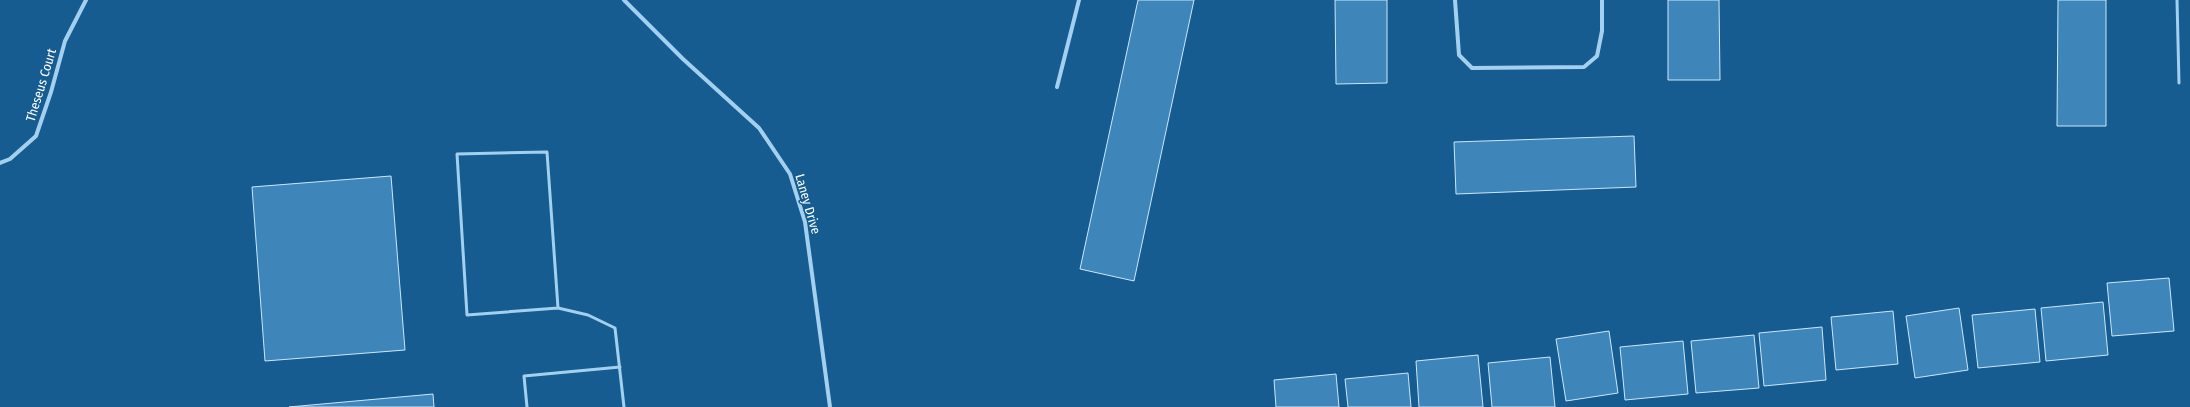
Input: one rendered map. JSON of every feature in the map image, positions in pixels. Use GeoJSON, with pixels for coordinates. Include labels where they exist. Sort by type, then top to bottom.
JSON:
{"type":"FeatureCollection","features":[{"type":"Feature","properties":{"kind":"street","name":"Theseus Court"},"geometry":{"type":"LineString","coordinates":[[0,163],[10,159],[36,136],[51,92],[65,41],[86,0]]}},
{"type":"Feature","properties":{"kind":"street","name":"Laney Drive"},"geometry":{"type":"LineString","coordinates":[[624,0],[683,59],[759,128],[790,174],[805,222],[830,407]]}},
{"type":"Feature","properties":{"kind":"street"},"geometry":{"type":"LineString","coordinates":[[1057,86],[1079,0]]}},
{"type":"Feature","properties":{"kind":"street"},"geometry":{"type":"LineString","coordinates":[[1455,0],[1460,55],[1472,68],[1584,67],[1597,56],[1602,31],[1602,0]]}},
{"type":"Feature","properties":{"kind":"lane"},"geometry":{"type":"LineString","coordinates":[[2177,0],[2179,83]]}},
{"type":"Feature","properties":{"kind":"lane"},"geometry":{"type":"LineString","coordinates":[[558,308],[547,152],[457,154],[467,315],[558,308],[588,314],[615,328],[624,407]]}},
{"type":"Feature","properties":{"kind":"lane"},"geometry":{"type":"LineString","coordinates":[[527,407],[524,376],[620,367]]}},
{"type":"Feature","properties":{"kind":"building"},"geometry":{"type":"Polygon","coordinates":[[[1138,0],[1194,0],[1134,281],[1080,269],[1138,0]]]}},
{"type":"Feature","properties":{"kind":"building"},"geometry":{"type":"Polygon","coordinates":[[[1335,0],[1387,0],[1387,83],[1336,84],[1335,0]]]}},
{"type":"Feature","properties":{"kind":"building"},"geometry":{"type":"Polygon","coordinates":[[[1668,0],[1719,0],[1720,80],[1668,80],[1668,0]]]}},
{"type":"Feature","properties":{"kind":"building"},"geometry":{"type":"Polygon","coordinates":[[[2058,0],[2106,0],[2106,126],[2057,126],[2058,0]]]}},
{"type":"Feature","properties":{"kind":"building"},"geometry":{"type":"Polygon","coordinates":[[[1634,136],[1636,187],[1456,194],[1454,142],[1634,136]]]}},
{"type":"Feature","properties":{"kind":"building"},"geometry":{"type":"Polygon","coordinates":[[[391,176],[405,350],[265,361],[252,187],[391,176]]]}},
{"type":"Feature","properties":{"kind":"building"},"geometry":{"type":"Polygon","coordinates":[[[2169,278],[2174,331],[2112,336],[2107,283],[2169,278]]]}},
{"type":"Feature","properties":{"kind":"building"},"geometry":{"type":"Polygon","coordinates":[[[2103,302],[2108,355],[2046,361],[2041,308],[2103,302]]]}},
{"type":"Feature","properties":{"kind":"building"},"geometry":{"type":"Polygon","coordinates":[[[1959,308],[1968,370],[1915,378],[1906,316],[1959,308]]]}},
{"type":"Feature","properties":{"kind":"building"},"geometry":{"type":"Polygon","coordinates":[[[2035,309],[2040,362],[1978,368],[1972,315],[2035,309]]]}},
{"type":"Feature","properties":{"kind":"building"},"geometry":{"type":"Polygon","coordinates":[[[1893,311],[1898,364],[1836,370],[1831,317],[1893,311]]]}},
{"type":"Feature","properties":{"kind":"building"},"geometry":{"type":"Polygon","coordinates":[[[1822,327],[1826,380],[1764,386],[1759,333],[1822,327]]]}},
{"type":"Feature","properties":{"kind":"building"},"geometry":{"type":"Polygon","coordinates":[[[1609,331],[1618,393],[1566,401],[1556,339],[1609,331]]]}},
{"type":"Feature","properties":{"kind":"building"},"geometry":{"type":"Polygon","coordinates":[[[1754,335],[1759,388],[1696,393],[1691,341],[1754,335]]]}},
{"type":"Feature","properties":{"kind":"building"},"geometry":{"type":"Polygon","coordinates":[[[1683,341],[1688,394],[1625,400],[1620,347],[1683,341]]]}},
{"type":"Feature","properties":{"kind":"building"},"geometry":{"type":"Polygon","coordinates":[[[1478,355],[1483,407],[1419,407],[1416,361],[1478,355]]]}},
{"type":"Feature","properties":{"kind":"building"},"geometry":{"type":"Polygon","coordinates":[[[1550,357],[1555,407],[1492,407],[1488,363],[1550,357]]]}},
{"type":"Feature","properties":{"kind":"building"},"geometry":{"type":"Polygon","coordinates":[[[1408,373],[1411,407],[1348,407],[1345,379],[1408,373]]]}},
{"type":"Feature","properties":{"kind":"building"},"geometry":{"type":"Polygon","coordinates":[[[1336,374],[1339,407],[1276,407],[1274,380],[1336,374]]]}},
{"type":"Feature","properties":{"kind":"building"},"geometry":{"type":"Polygon","coordinates":[[[433,394],[434,407],[289,407],[433,394]]]}}]}
